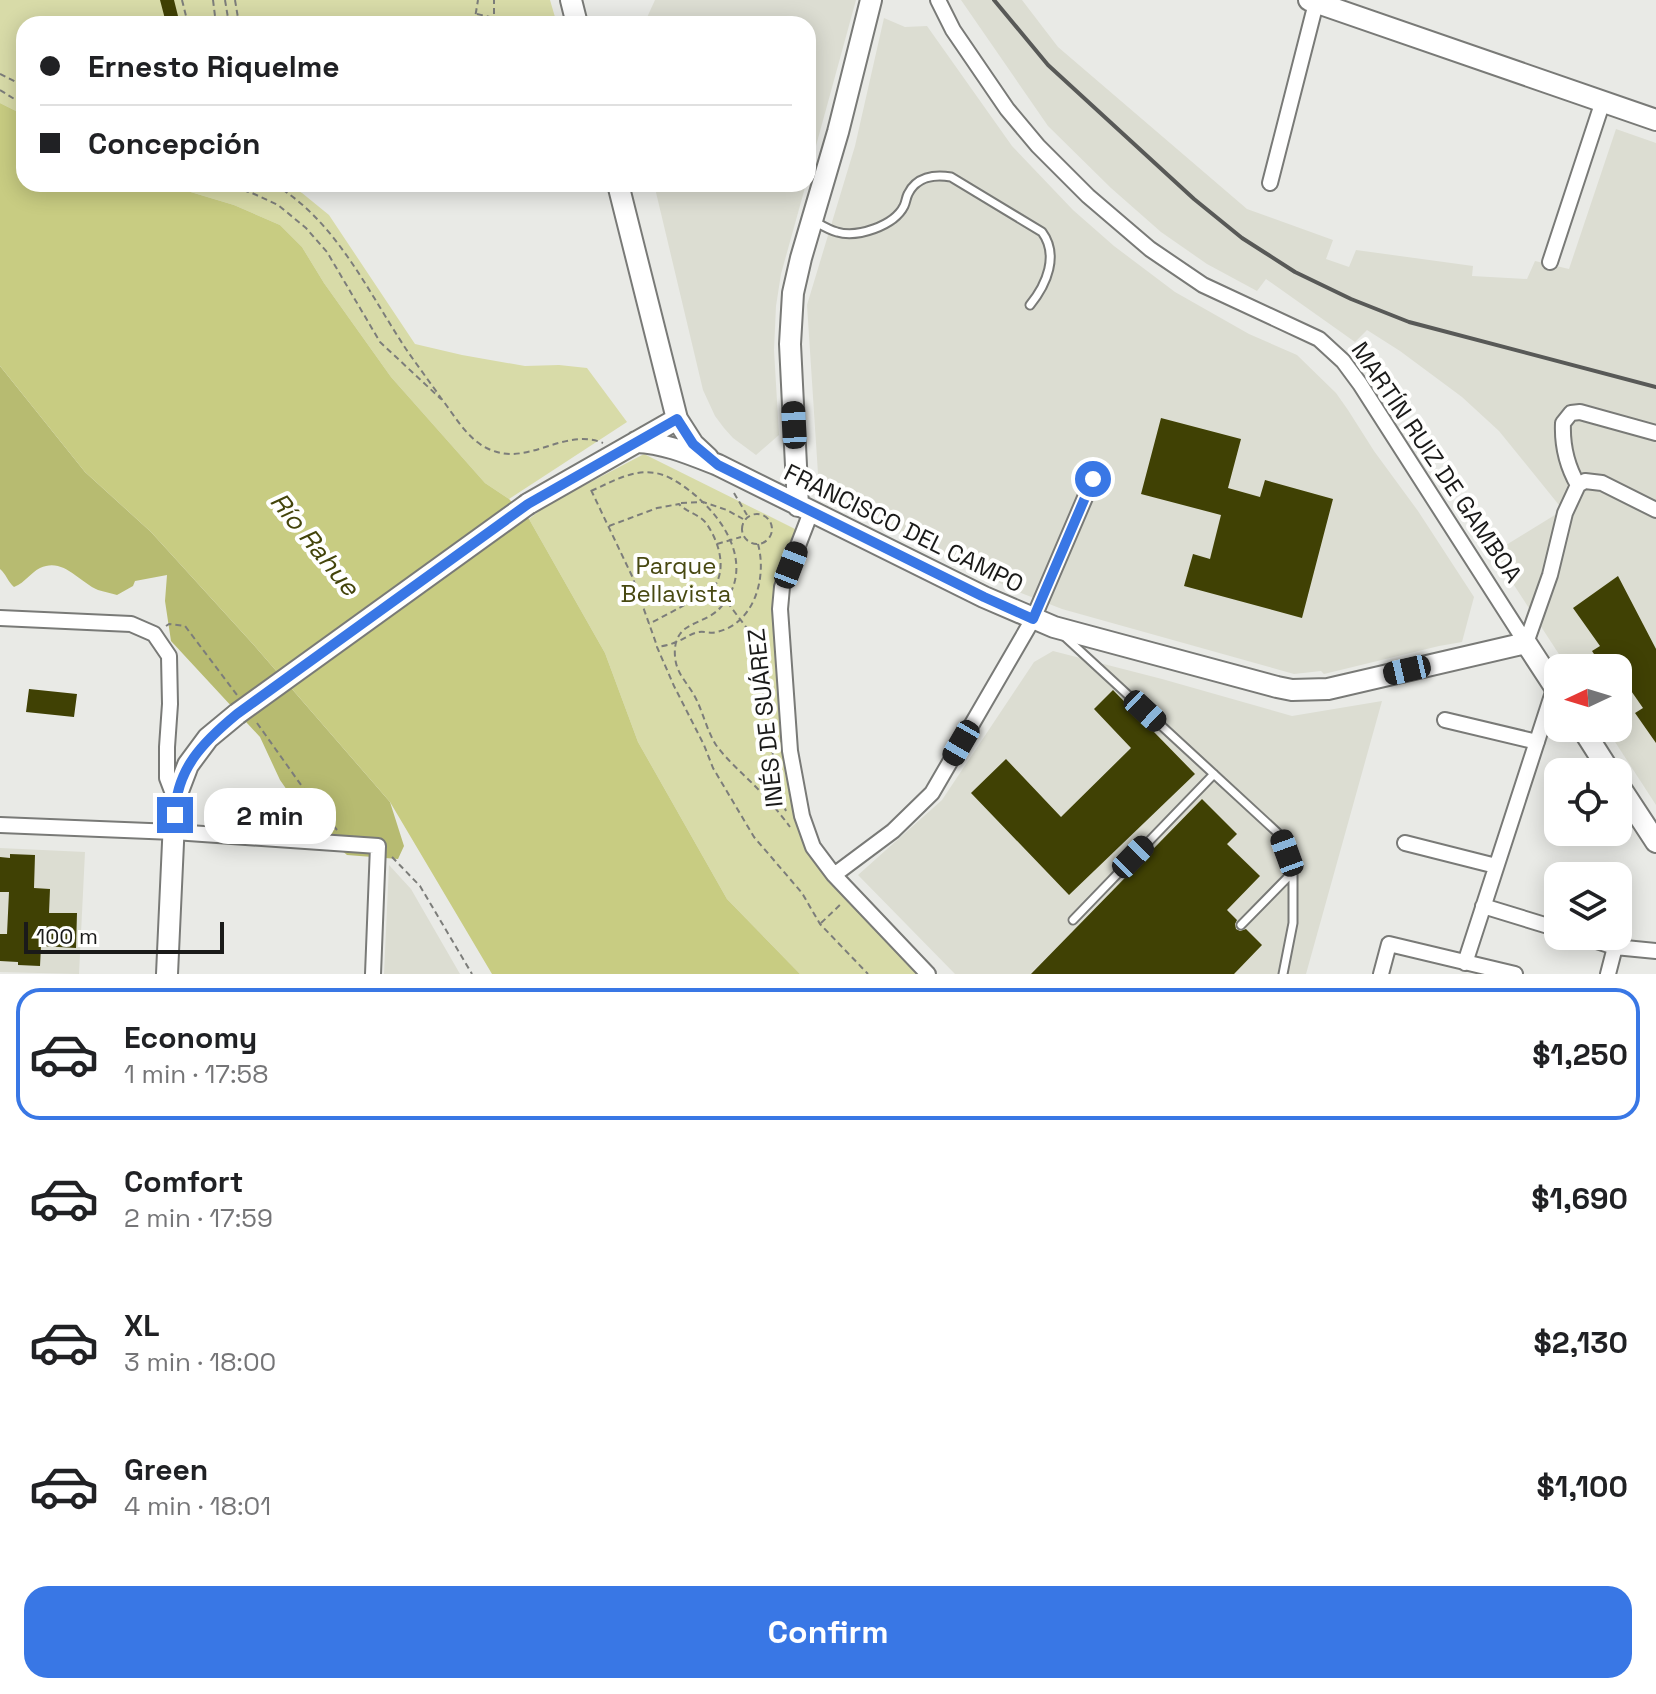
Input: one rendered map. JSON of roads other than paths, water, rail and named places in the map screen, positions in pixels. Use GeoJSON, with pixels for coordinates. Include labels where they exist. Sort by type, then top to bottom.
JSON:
{"type":"FeatureCollection","features":[{"type":"Feature","properties":{"kind":"street"},"geometry":{"type":"LineString","coordinates":[[805,509],[790,326],[793,293],[871,0]]}},
{"type":"Feature","properties":{"kind":"street","name":"MARTÍN RUIZ DE GAMBOA"},"geometry":{"type":"LineString","coordinates":[[938,0],[953,30],[1007,109],[1038,146],[1088,196],[1150,249],[1203,285],[1311,334],[1343,361],[1544,671]]}},
{"type":"Feature","properties":{"kind":"street"},"geometry":{"type":"LineString","coordinates":[[1270,183],[1312,1],[1656,120]]}},
{"type":"Feature","properties":{"kind":"street"},"geometry":{"type":"LineString","coordinates":[[1550,262],[1603,101]]}},
{"type":"Feature","properties":{"kind":"street"},"geometry":{"type":"LineString","coordinates":[[620,192],[677,419],[693,444],[718,465]]}},
{"type":"Feature","properties":{"kind":"street"},"geometry":{"type":"LineString","coordinates":[[1578,485],[1569,469],[1564,445],[1563,423],[1568,416],[1580,412],[1656,433]]}},
{"type":"Feature","properties":{"kind":"street"},"geometry":{"type":"LineString","coordinates":[[167,974],[175,799],[188,765],[208,738],[238,706],[528,504],[677,419]]}},
{"type":"Feature","properties":{"kind":"street","name":"FRANCISCO DEL CAMPO"},"geometry":{"type":"LineString","coordinates":[[636,442],[676,448],[718,465],[984,597],[1054,627],[1292,690],[1328,689],[1526,643]]}},
{"type":"Feature","properties":{"kind":"street"},"geometry":{"type":"LineString","coordinates":[[834,875],[893,831],[932,793],[1033,619],[1093,479]]}},
{"type":"Feature","properties":{"kind":"street"},"geometry":{"type":"LineString","coordinates":[[1526,643],[1550,575],[1565,513],[1578,485],[1585,481],[1602,483],[1656,510]]}},
{"type":"Feature","properties":{"kind":"street","name":"INÉS DE SUÁREZ"},"geometry":{"type":"LineString","coordinates":[[805,509],[782,587],[780,609],[790,751],[802,816],[813,847],[834,875],[928,974]]}},
{"type":"Feature","properties":{"kind":"street"},"geometry":{"type":"LineString","coordinates":[[0,618],[131,624],[154,634],[169,656],[167,778],[175,799]]}},
{"type":"Feature","properties":{"kind":"street"},"geometry":{"type":"LineString","coordinates":[[1445,720],[1537,742]]}},
{"type":"Feature","properties":{"kind":"street"},"geometry":{"type":"LineString","coordinates":[[1465,963],[1544,722]]}},
{"type":"Feature","properties":{"kind":"street"},"geometry":{"type":"LineString","coordinates":[[1632,805],[1656,842]]}},
{"type":"Feature","properties":{"kind":"street"},"geometry":{"type":"LineString","coordinates":[[0,825],[174,832],[378,846],[373,974]]}},
{"type":"Feature","properties":{"kind":"street"},"geometry":{"type":"LineString","coordinates":[[1405,843],[1496,866]]}},
{"type":"Feature","properties":{"kind":"street"},"geometry":{"type":"LineString","coordinates":[[1483,906],[1544,925]]}},
{"type":"Feature","properties":{"kind":"street"},"geometry":{"type":"LineString","coordinates":[[1381,974],[1389,944],[1515,974]]}},
{"type":"Feature","properties":{"kind":"street"},"geometry":{"type":"LineString","coordinates":[[1632,949],[1656,951]]}},
{"type":"Feature","properties":{"kind":"street"},"geometry":{"type":"LineString","coordinates":[[1608,974],[1614,950]]}},
{"type":"Feature","properties":{"kind":"lane"},"geometry":{"type":"LineString","coordinates":[[812,220],[838,232],[866,232],[898,214],[911,189],[920,181],[938,176],[951,177],[1042,232],[1051,252],[1049,268],[1042,288],[1030,305]]}},
{"type":"Feature","properties":{"kind":"lane"},"geometry":{"type":"LineString","coordinates":[[1054,627],[1280,835],[1293,872],[1293,923],[1283,974]]}},
{"type":"Feature","properties":{"kind":"lane"},"geometry":{"type":"LineString","coordinates":[[1073,920],[1214,774]]}},
{"type":"Feature","properties":{"kind":"lane"},"geometry":{"type":"LineString","coordinates":[[1241,925],[1293,872]]}},
{"type":"Feature","properties":{"kind":"water","name":"Río Rahue"},"geometry":{"type":"Polygon","coordinates":[[[0,103],[16,111],[16,192],[191,192],[234,205],[280,225],[302,247],[391,377],[485,483],[509,499],[529,519],[605,653],[638,742],[727,899],[800,974],[492,974],[390,802],[151,532],[85,472],[0,366],[0,103]]]}},
{"type":"Feature","properties":{"kind":"railway"},"geometry":{"type":"LineString","coordinates":[[994,0],[1048,65],[1194,199],[1242,238],[1295,272],[1409,322],[1656,387]]}},
{"type":"Feature","properties":{"kind":"park label","name":"Parque Bellavista"},"geometry":{"type":"Point","coordinates":[676,579]}}]}
